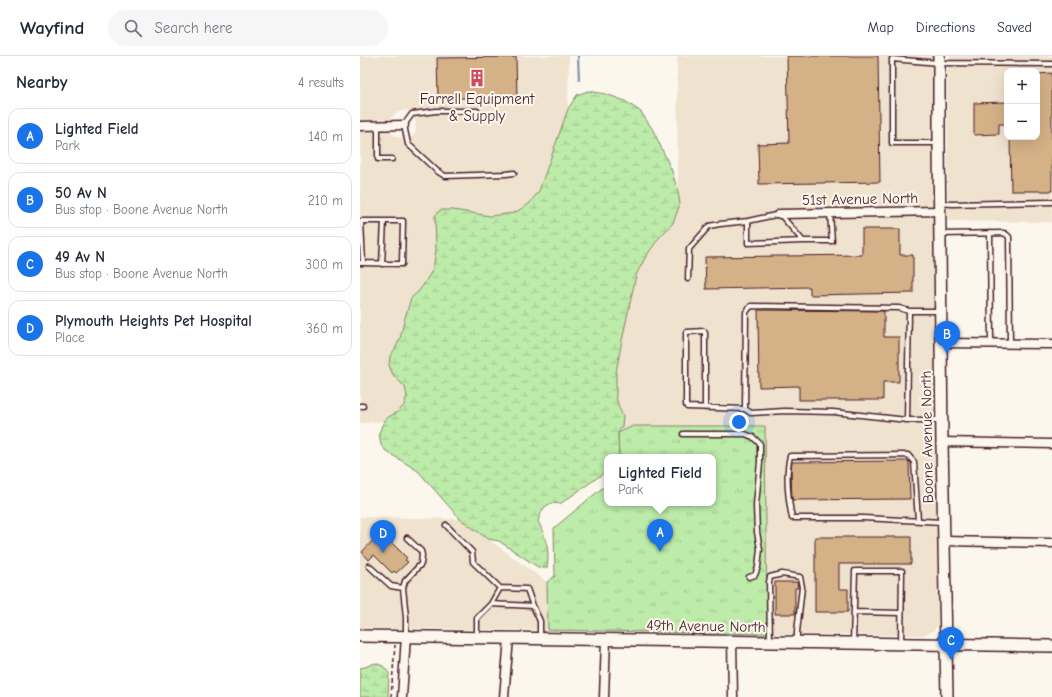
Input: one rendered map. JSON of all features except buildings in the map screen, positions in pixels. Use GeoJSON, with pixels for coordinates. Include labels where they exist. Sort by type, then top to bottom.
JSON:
{"type":"FeatureCollection","features":[{"type":"Feature","properties":{"kind":"street","name":"Boone Avenue North"},"geometry":{"type":"LineString","coordinates":[[939,59],[940,311],[946,697]]}},
{"type":"Feature","properties":{"kind":"street"},"geometry":{"type":"LineString","coordinates":[[360,126],[404,125]]}},
{"type":"Feature","properties":{"kind":"street","name":"51st Avenue North"},"geometry":{"type":"LineString","coordinates":[[780,214],[830,213],[939,207]]}},
{"type":"Feature","properties":{"kind":"street"},"geometry":{"type":"LineString","coordinates":[[941,343],[1052,344]]}},
{"type":"Feature","properties":{"kind":"street"},"geometry":{"type":"LineString","coordinates":[[942,442],[1052,444]]}},
{"type":"Feature","properties":{"kind":"street"},"geometry":{"type":"LineString","coordinates":[[944,542],[1052,543]]}},
{"type":"Feature","properties":{"kind":"street","name":"49th Avenue North"},"geometry":{"type":"LineString","coordinates":[[360,636],[1052,646]]}},
{"type":"Feature","properties":{"kind":"street"},"geometry":{"type":"LineString","coordinates":[[402,697],[406,636]]}},
{"type":"Feature","properties":{"kind":"street"},"geometry":{"type":"LineString","coordinates":[[504,697],[509,638]]}},
{"type":"Feature","properties":{"kind":"street"},"geometry":{"type":"LineString","coordinates":[[604,697],[606,639]]}},
{"type":"Feature","properties":{"kind":"street"},"geometry":{"type":"LineString","coordinates":[[732,641],[733,697]]}},
{"type":"Feature","properties":{"kind":"lane"},"geometry":{"type":"LineString","coordinates":[[939,143],[892,143],[892,59],[939,59],[1052,64]]}},
{"type":"Feature","properties":{"kind":"lane"},"geometry":{"type":"LineString","coordinates":[[477,111],[436,111],[412,114],[404,125],[408,144],[437,171],[445,176],[506,174],[514,172]]}},
{"type":"Feature","properties":{"kind":"lane"},"geometry":{"type":"LineString","coordinates":[[378,125],[378,159],[392,159]]}},
{"type":"Feature","properties":{"kind":"lane"},"geometry":{"type":"LineString","coordinates":[[939,207],[952,204],[1052,202]]}},
{"type":"Feature","properties":{"kind":"lane"},"geometry":{"type":"LineString","coordinates":[[748,221],[748,243],[832,241],[830,213]]}},
{"type":"Feature","properties":{"kind":"lane"},"geometry":{"type":"LineString","coordinates":[[688,279],[689,249],[709,226],[748,221],[780,214],[803,241]]}},
{"type":"Feature","properties":{"kind":"lane"},"geometry":{"type":"LineString","coordinates":[[361,220],[384,221],[403,221],[402,264],[361,263],[361,220]]}},
{"type":"Feature","properties":{"kind":"lane"},"geometry":{"type":"LineString","coordinates":[[382,264],[384,221]]}},
{"type":"Feature","properties":{"kind":"lane"},"geometry":{"type":"LineString","coordinates":[[940,234],[1004,234],[1009,237],[1010,344]]}},
{"type":"Feature","properties":{"kind":"lane"},"geometry":{"type":"LineString","coordinates":[[990,234],[991,343]]}},
{"type":"Feature","properties":{"kind":"lane"},"geometry":{"type":"LineString","coordinates":[[745,409],[746,312],[752,306],[899,308],[909,312],[940,311]]}},
{"type":"Feature","properties":{"kind":"lane"},"geometry":{"type":"LineString","coordinates":[[908,420],[909,312]]}},
{"type":"Feature","properties":{"kind":"lane"},"geometry":{"type":"LineString","coordinates":[[705,408],[705,333],[704,331],[687,332],[687,407],[705,408],[745,409],[751,413],[784,411],[833,412],[908,420],[942,420]]}},
{"type":"Feature","properties":{"kind":"lane"},"geometry":{"type":"LineString","coordinates":[[683,434],[745,434],[753,437],[760,444],[756,505],[756,532],[760,549],[758,567],[755,575],[749,577]]}},
{"type":"Feature","properties":{"kind":"lane"},"geometry":{"type":"LineString","coordinates":[[918,520],[914,462],[908,455],[790,456],[788,464],[788,495],[792,518],[863,518],[944,522]]}},
{"type":"Feature","properties":{"kind":"lane"},"geometry":{"type":"LineString","coordinates":[[446,525],[472,552],[473,562],[500,588],[527,589],[540,621],[540,638]]}},
{"type":"Feature","properties":{"kind":"lane"},"geometry":{"type":"LineString","coordinates":[[406,636],[403,588],[405,581],[420,564],[422,555],[421,551],[407,538]]}},
{"type":"Feature","properties":{"kind":"lane"},"geometry":{"type":"LineString","coordinates":[[369,566],[391,586],[403,588]]}},
{"type":"Feature","properties":{"kind":"lane"},"geometry":{"type":"LineString","coordinates":[[853,643],[855,570],[902,571],[901,644]]}},
{"type":"Feature","properties":{"kind":"lane"},"geometry":{"type":"LineString","coordinates":[[770,642],[769,582],[770,577],[782,574],[800,577],[802,587],[797,632],[798,642]]}},
{"type":"Feature","properties":{"kind":"lane"},"geometry":{"type":"LineString","coordinates":[[477,637],[477,618],[491,604],[500,588]]}},
{"type":"Feature","properties":{"kind":"lane"},"geometry":{"type":"LineString","coordinates":[[491,604],[533,606]]}},
{"type":"Feature","properties":{"kind":"lane"},"geometry":{"type":"LineString","coordinates":[[854,612],[901,612]]}},
{"type":"Feature","properties":{"kind":"path"},"geometry":{"type":"LineString","coordinates":[[391,697],[395,644]]}},
{"type":"Feature","properties":{"kind":"shaded area"},"geometry":{"type":"Polygon","coordinates":[[[360,56],[569,56],[568,109],[539,191],[529,204],[514,213],[490,216],[453,210],[435,216],[436,250],[433,269],[418,292],[411,298],[400,339],[390,356],[398,381],[405,387],[407,396],[404,405],[398,412],[384,421],[360,423],[360,129],[385,129],[389,130],[395,136],[410,138],[415,134],[416,129],[415,120],[411,112],[407,110],[396,113],[390,119],[360,121],[360,56]]]}},
{"type":"Feature","properties":{"kind":"shaded area"},"geometry":{"type":"Polygon","coordinates":[[[677,56],[932,56],[938,621],[937,626],[932,632],[923,635],[767,634],[765,426],[618,433],[622,426],[623,416],[616,396],[616,373],[636,275],[658,239],[673,223],[680,204],[678,192],[677,56]]]}},
{"type":"Feature","properties":{"kind":"shaded area"},"geometry":{"type":"Polygon","coordinates":[[[950,56],[1052,56],[1052,222],[948,221],[947,71],[950,56]]]}},
{"type":"Feature","properties":{"kind":"shaded area"},"geometry":{"type":"Polygon","coordinates":[[[360,517],[460,519],[547,582],[548,630],[360,628],[360,517]]]}},
{"type":"Feature","properties":{"kind":"green space"},"geometry":{"type":"Polygon","coordinates":[[[588,91],[606,94],[625,101],[641,112],[653,130],[672,171],[680,204],[673,223],[658,239],[636,275],[616,373],[616,396],[623,416],[622,426],[618,433],[619,454],[604,454],[604,473],[560,504],[555,503],[548,505],[541,513],[538,521],[547,544],[547,568],[538,567],[499,541],[488,539],[460,519],[418,471],[386,451],[381,445],[379,433],[384,421],[398,412],[404,405],[407,396],[405,387],[393,375],[389,365],[390,356],[400,339],[411,298],[418,292],[433,269],[436,250],[435,216],[440,210],[453,210],[490,216],[514,213],[529,204],[539,191],[568,109],[577,95],[588,91]]]}},
{"type":"Feature","properties":{"kind":"green space"},"geometry":{"type":"Polygon","coordinates":[[[633,426],[765,426],[767,634],[548,630],[547,582],[555,576],[554,528],[604,486],[604,506],[716,506],[716,454],[619,454],[618,433],[633,426]]]}},
{"type":"Feature","properties":{"kind":"green space"},"geometry":{"type":"Polygon","coordinates":[[[375,663],[383,666],[389,673],[388,697],[360,697],[360,668],[375,663]]]}},
{"type":"Feature","properties":{"kind":"waterway"},"geometry":{"type":"LineString","coordinates":[[578,56],[579,80]]}},
{"type":"Feature","properties":{"kind":"place","name":"Farrell Equipment & Supply"},"geometry":{"type":"Point","coordinates":[477,78]}},
{"type":"Feature","properties":{"kind":"place","name":"50 Av N"},"geometry":{"type":"Point","coordinates":[947,354]}},
{"type":"Feature","properties":{"kind":"place","name":"Lighted Field"},"geometry":{"type":"Point","coordinates":[660,552]}},
{"type":"Feature","properties":{"kind":"place","name":"Plymouth Heights Pet Hospital"},"geometry":{"type":"Point","coordinates":[383,553]}},
{"type":"Feature","properties":{"kind":"place","name":"49 Av N"},"geometry":{"type":"Point","coordinates":[951,660]}}]}
